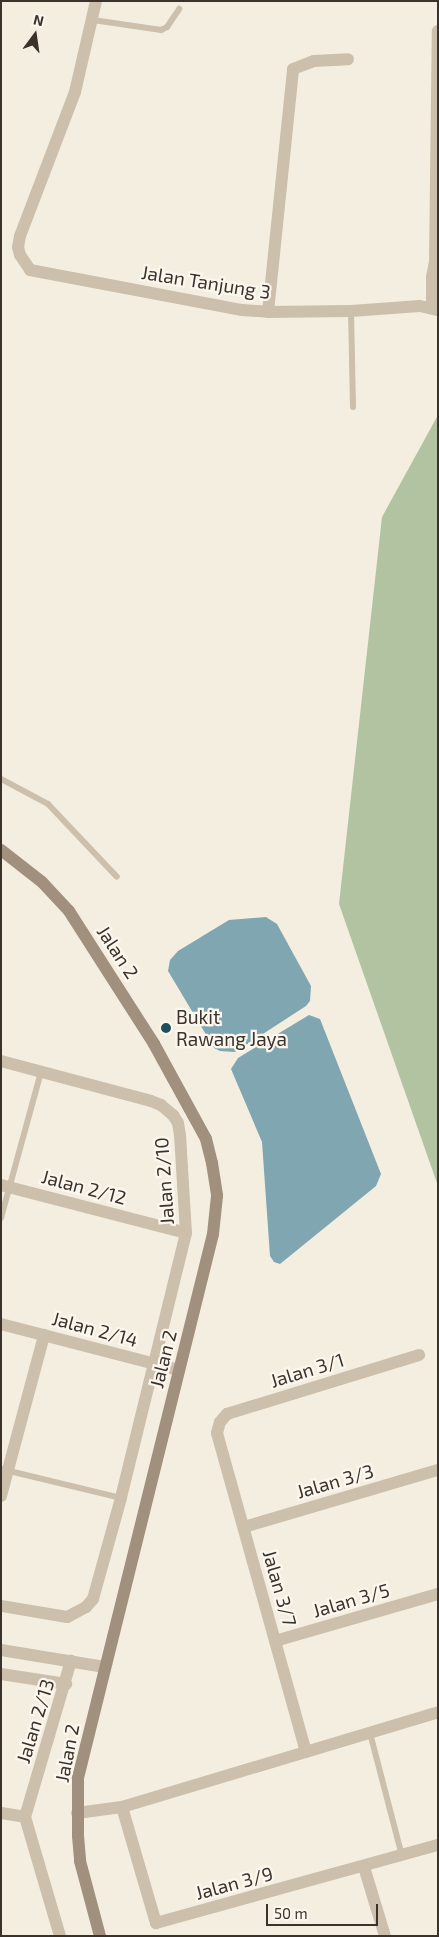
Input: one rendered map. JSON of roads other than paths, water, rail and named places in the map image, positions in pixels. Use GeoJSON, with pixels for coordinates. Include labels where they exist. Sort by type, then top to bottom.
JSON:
{"type":"FeatureCollection","features":[{"type":"Feature","properties":{"kind":"street"},"geometry":{"type":"LineString","coordinates":[[94,20],[96,1]]}},
{"type":"Feature","properties":{"kind":"street","name":"Jalan Tanjung 3"},"geometry":{"type":"LineString","coordinates":[[94,20],[75,92],[20,236],[18,247],[20,255],[30,270],[242,310],[268,312],[420,306],[435,309]]}},
{"type":"Feature","properties":{"kind":"street"},"geometry":{"type":"LineString","coordinates":[[435,309],[432,277],[436,261],[438,31]]}},
{"type":"Feature","properties":{"kind":"street"},"geometry":{"type":"LineString","coordinates":[[268,312],[293,69],[314,61],[348,59]]}},
{"type":"Feature","properties":{"kind":"street","name":"Jalan 2"},"geometry":{"type":"LineString","coordinates":[[1,850],[42,882],[69,911],[154,1044],[206,1139],[217,1196],[213,1234],[78,1778],[77,1813],[80,1861],[100,1936]]}},
{"type":"Feature","properties":{"kind":"street","name":"Jalan 2/10"},"geometry":{"type":"LineString","coordinates":[[1,1061],[152,1101],[173,1115],[178,1123],[180,1135],[186,1233],[121,1498],[93,1598],[86,1607],[67,1617],[1,1606]]}},
{"type":"Feature","properties":{"kind":"street","name":"Jalan 2/12"},"geometry":{"type":"LineString","coordinates":[[5,1186],[186,1233]]}},
{"type":"Feature","properties":{"kind":"street","name":"Jalan 2/14"},"geometry":{"type":"LineString","coordinates":[[1,1324],[179,1370]]}},
{"type":"Feature","properties":{"kind":"street"},"geometry":{"type":"LineString","coordinates":[[1,1496],[5,1470],[44,1335]]}},
{"type":"Feature","properties":{"kind":"street","name":"Jalan 3/1"},"geometry":{"type":"LineString","coordinates":[[217,1434],[220,1422],[227,1414],[419,1354]]}},
{"type":"Feature","properties":{"kind":"street","name":"Jalan 3/7"},"geometry":{"type":"LineString","coordinates":[[217,1434],[306,1752]]}},
{"type":"Feature","properties":{"kind":"street","name":"Jalan 3/3"},"geometry":{"type":"LineString","coordinates":[[244,1528],[438,1470]]}},
{"type":"Feature","properties":{"kind":"street","name":"Jalan 3/5"},"geometry":{"type":"LineString","coordinates":[[275,1641],[438,1594]]}},
{"type":"Feature","properties":{"kind":"street"},"geometry":{"type":"LineString","coordinates":[[1,1650],[105,1667]]}},
{"type":"Feature","properties":{"kind":"street","name":"Jalan 2/13"},"geometry":{"type":"LineString","coordinates":[[25,1817],[66,1684],[71,1661]]}},
{"type":"Feature","properties":{"kind":"street"},"geometry":{"type":"LineString","coordinates":[[1,1674],[66,1684]]}},
{"type":"Feature","properties":{"kind":"street"},"geometry":{"type":"LineString","coordinates":[[77,1813],[122,1807],[438,1712]]}},
{"type":"Feature","properties":{"kind":"street","name":"Jalan 3/9"},"geometry":{"type":"LineString","coordinates":[[122,1807],[156,1923],[438,1846]]}},
{"type":"Feature","properties":{"kind":"street"},"geometry":{"type":"LineString","coordinates":[[1,1813],[25,1817],[60,1936]]}},
{"type":"Feature","properties":{"kind":"street"},"geometry":{"type":"LineString","coordinates":[[364,1867],[385,1936]]}},
{"type":"Feature","properties":{"kind":"lane"},"geometry":{"type":"LineString","coordinates":[[94,20],[161,30],[167,27],[179,9]]}},
{"type":"Feature","properties":{"kind":"lane"},"geometry":{"type":"LineString","coordinates":[[352,310],[353,407]]}},
{"type":"Feature","properties":{"kind":"lane"},"geometry":{"type":"LineString","coordinates":[[1,779],[48,804],[117,877]]}},
{"type":"Feature","properties":{"kind":"lane"},"geometry":{"type":"LineString","coordinates":[[1,1218],[5,1186],[41,1072]]}},
{"type":"Feature","properties":{"kind":"lane"},"geometry":{"type":"LineString","coordinates":[[5,1470],[121,1498]]}},
{"type":"Feature","properties":{"kind":"lane"},"geometry":{"type":"LineString","coordinates":[[370,1733],[402,1856]]}},
{"type":"Feature","properties":{"kind":"water"},"geometry":{"type":"Polygon","coordinates":[[[266,917],[277,924],[311,986],[310,1001],[306,1006],[235,1052],[220,1051],[214,1048],[168,971],[170,960],[178,951],[229,920],[266,917]]]}},
{"type":"Feature","properties":{"kind":"water"},"geometry":{"type":"Polygon","coordinates":[[[309,1015],[320,1019],[381,1174],[376,1186],[280,1264],[274,1262],[270,1256],[262,1142],[231,1069],[238,1058],[309,1015]]]}},
{"type":"Feature","properties":{"kind":"place","name":"Bukit Rawang Jaya"},"geometry":{"type":"Point","coordinates":[166,1028]}}]}
